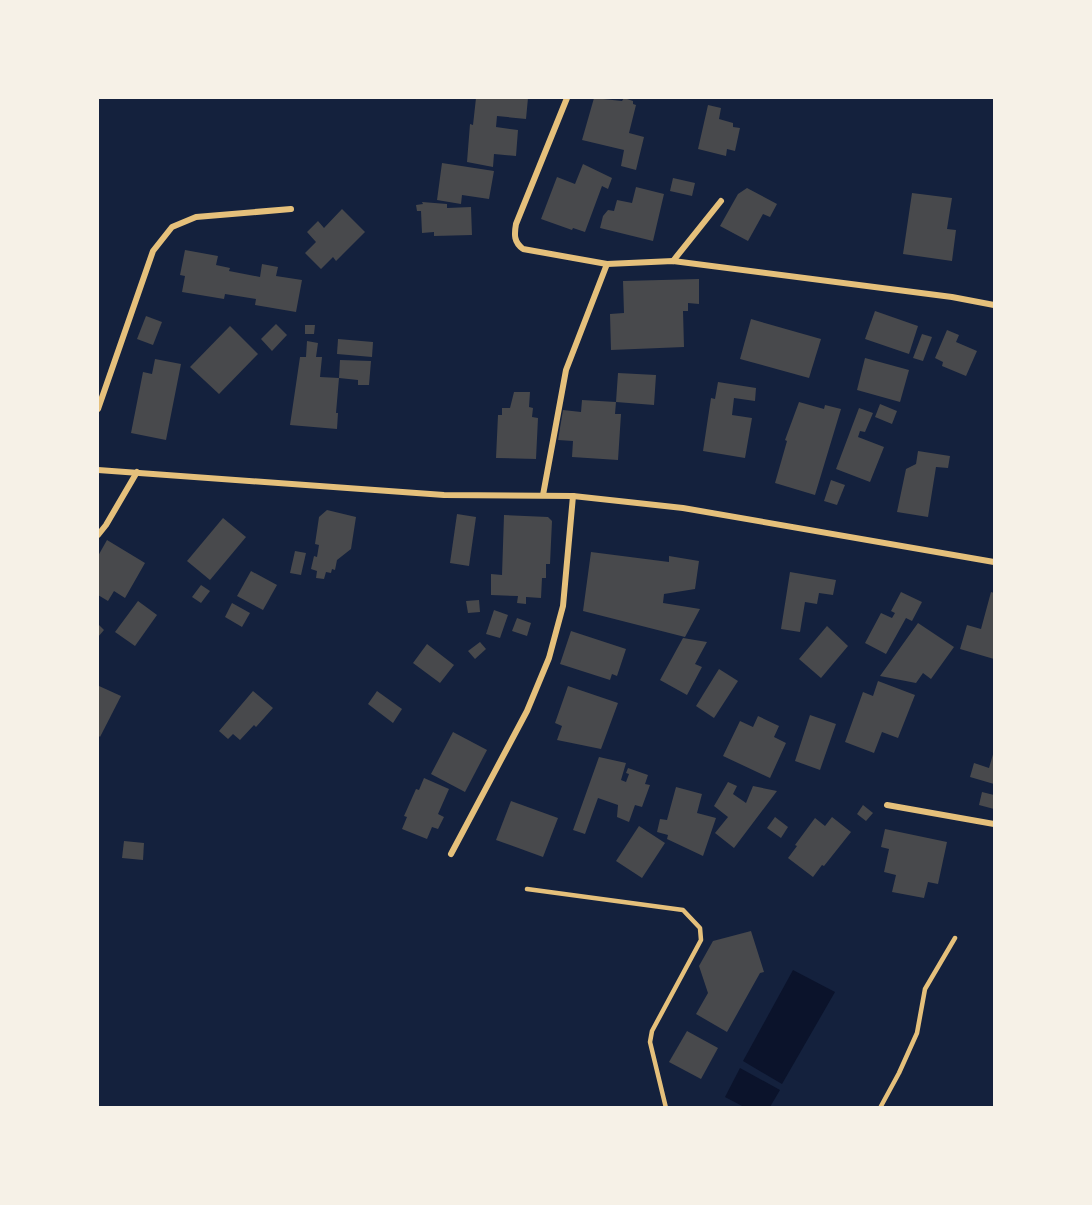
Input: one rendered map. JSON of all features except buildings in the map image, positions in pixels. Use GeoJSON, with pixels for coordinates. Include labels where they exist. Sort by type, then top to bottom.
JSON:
{"type":"FeatureCollection","features":[{"type":"Feature","properties":{"kind":"street"},"geometry":{"type":"LineString","coordinates":[[567,98],[516,224],[514,235],[517,244],[523,249],[608,264],[673,261],[952,297],[994,305]]}},
{"type":"Feature","properties":{"kind":"street"},"geometry":{"type":"LineString","coordinates":[[673,261],[721,201]]}},
{"type":"Feature","properties":{"kind":"street"},"geometry":{"type":"LineString","coordinates":[[98,409],[153,251],[172,227],[196,217],[291,209]]}},
{"type":"Feature","properties":{"kind":"street"},"geometry":{"type":"LineString","coordinates":[[543,495],[566,370],[608,264]]}},
{"type":"Feature","properties":{"kind":"street"},"geometry":{"type":"LineString","coordinates":[[98,470],[444,495],[573,496],[683,508],[994,562]]}},
{"type":"Feature","properties":{"kind":"street"},"geometry":{"type":"LineString","coordinates":[[98,535],[137,472]]}},
{"type":"Feature","properties":{"kind":"street"},"geometry":{"type":"LineString","coordinates":[[451,854],[527,711],[549,658],[563,606],[573,496]]}},
{"type":"Feature","properties":{"kind":"street"},"geometry":{"type":"LineString","coordinates":[[887,805],[994,824]]}},
{"type":"Feature","properties":{"kind":"lane"},"geometry":{"type":"LineString","coordinates":[[527,889],[683,910],[700,928],[701,940],[652,1031],[650,1042],[666,1107]]}},
{"type":"Feature","properties":{"kind":"lane"},"geometry":{"type":"LineString","coordinates":[[880,1107],[917,1033],[925,989],[955,938]]}},
{"type":"Feature","properties":{"kind":"water"},"geometry":{"type":"Polygon","coordinates":[[[793,970],[835,992],[782,1084],[743,1061],[793,970]]]}},
{"type":"Feature","properties":{"kind":"water"},"geometry":{"type":"Polygon","coordinates":[[[740,1068],[780,1090],[770,1107],[744,1107],[725,1097],[740,1068]]]}}]}
